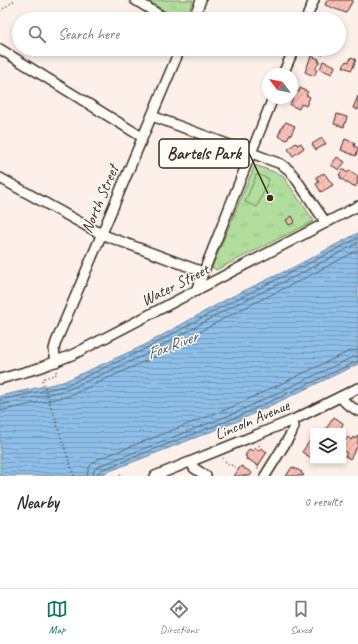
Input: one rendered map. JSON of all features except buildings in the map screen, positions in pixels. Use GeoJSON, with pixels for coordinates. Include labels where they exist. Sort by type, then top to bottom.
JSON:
{"type":"FeatureCollection","features":[{"type":"Feature","properties":{"kind":"street"},"geometry":{"type":"LineString","coordinates":[[135,0],[155,12]]}},
{"type":"Feature","properties":{"kind":"street"},"geometry":{"type":"LineString","coordinates":[[196,12],[201,0]]}},
{"type":"Feature","properties":{"kind":"street"},"geometry":{"type":"LineString","coordinates":[[309,12],[314,0]]}},
{"type":"Feature","properties":{"kind":"street"},"geometry":{"type":"LineString","coordinates":[[0,49],[142,137]]}},
{"type":"Feature","properties":{"kind":"street","name":"North Street"},"geometry":{"type":"LineString","coordinates":[[56,362],[54,352],[56,342],[177,56]]}},
{"type":"Feature","properties":{"kind":"street"},"geometry":{"type":"LineString","coordinates":[[286,68],[291,56]]}},
{"type":"Feature","properties":{"kind":"street"},"geometry":{"type":"LineString","coordinates":[[196,291],[271,104]]}},
{"type":"Feature","properties":{"kind":"street"},"geometry":{"type":"LineString","coordinates":[[152,116],[278,162],[289,170],[326,223]]}},
{"type":"Feature","properties":{"kind":"street"},"geometry":{"type":"LineString","coordinates":[[0,178],[101,234],[203,272]]}},
{"type":"Feature","properties":{"kind":"street","name":"Water Street"},"geometry":{"type":"LineString","coordinates":[[0,379],[39,368],[74,354],[358,206]]}},
{"type":"Feature","properties":{"kind":"street","name":"Lincoln Avenue"},"geometry":{"type":"LineString","coordinates":[[156,476],[292,420],[358,388]]}},
{"type":"Feature","properties":{"kind":"street"},"geometry":{"type":"LineString","coordinates":[[340,397],[358,411]]}},
{"type":"Feature","properties":{"kind":"street"},"geometry":{"type":"LineString","coordinates":[[265,476],[293,431],[294,426],[292,420]]}},
{"type":"Feature","properties":{"kind":"street"},"geometry":{"type":"LineString","coordinates":[[191,462],[193,467],[206,476]]}},
{"type":"Feature","properties":{"kind":"path"},"geometry":{"type":"LineString","coordinates":[[0,11],[15,0]]}},
{"type":"Feature","properties":{"kind":"path"},"geometry":{"type":"LineString","coordinates":[[44,384],[74,476]]}},
{"type":"Feature","properties":{"kind":"path"},"geometry":{"type":"LineString","coordinates":[[258,450],[260,440]]}},
{"type":"Feature","properties":{"kind":"path"},"geometry":{"type":"LineString","coordinates":[[222,456],[229,466],[232,465],[238,469]]}},
{"type":"Feature","properties":{"kind":"green space"},"geometry":{"type":"Polygon","coordinates":[[[148,0],[193,0],[189,12],[166,12],[148,0]]]}},
{"type":"Feature","properties":{"kind":"green space"},"geometry":{"type":"Polygon","coordinates":[[[255,165],[282,175],[314,221],[216,270],[212,267],[255,165]]]}},
{"type":"Feature","properties":{"kind":"green space"},"geometry":{"type":"Polygon","coordinates":[[[257,174],[269,179],[257,207],[245,202],[257,174]]]}},
{"type":"Feature","properties":{"kind":"water","name":"Fox River"},"geometry":{"type":"Polygon","coordinates":[[[358,233],[358,364],[238,421],[97,476],[0,476],[0,396],[63,382],[145,345],[227,299],[296,266],[358,233]]]}},
{"type":"Feature","properties":{"kind":"place","name":"Bartels Park"},"geometry":{"type":"Point","coordinates":[270,198]}}]}
